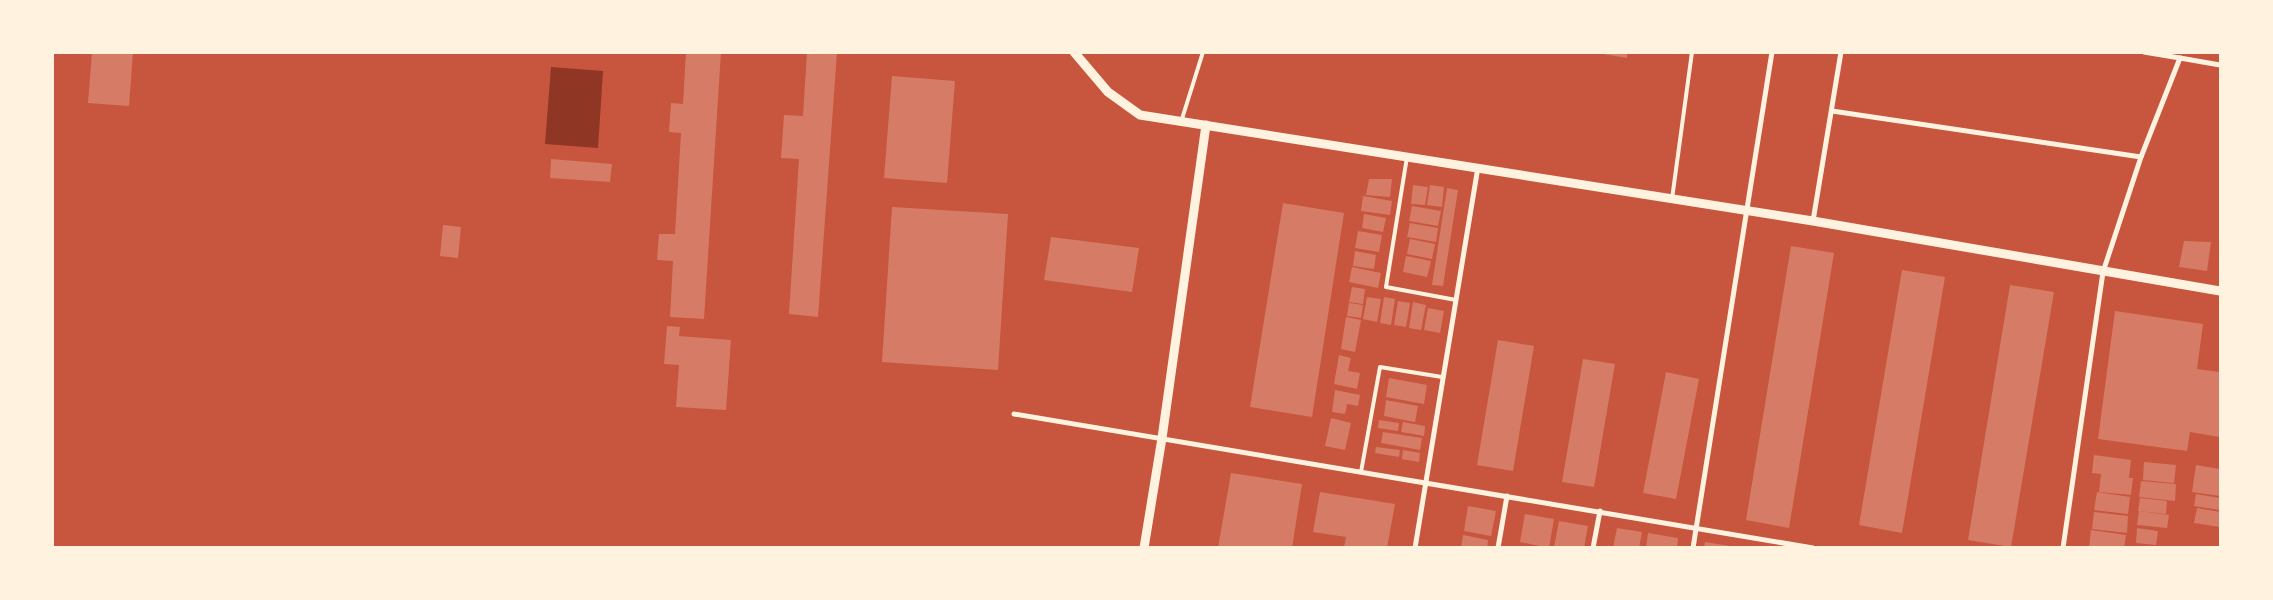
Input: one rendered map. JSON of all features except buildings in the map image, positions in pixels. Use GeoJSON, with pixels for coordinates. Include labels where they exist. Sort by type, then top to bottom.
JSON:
{"type":"FeatureCollection","features":[{"type":"Feature","properties":{"kind":"street"},"geometry":{"type":"LineString","coordinates":[[1074,52],[1108,92],[1140,115],[1478,167],[1746,212],[1814,221],[2220,291]]}},
{"type":"Feature","properties":{"kind":"street"},"geometry":{"type":"LineString","coordinates":[[1693,548],[1772,52]]}},
{"type":"Feature","properties":{"kind":"street"},"geometry":{"type":"LineString","coordinates":[[1814,221],[1841,52]]}},
{"type":"Feature","properties":{"kind":"street"},"geometry":{"type":"LineString","coordinates":[[2144,52],[2220,64]]}},
{"type":"Feature","properties":{"kind":"street"},"geometry":{"type":"LineString","coordinates":[[2063,548],[2103,272],[2141,157],[2180,58]]}},
{"type":"Feature","properties":{"kind":"street"},"geometry":{"type":"LineString","coordinates":[[1832,111],[2141,157]]}},
{"type":"Feature","properties":{"kind":"street"},"geometry":{"type":"LineString","coordinates":[[1144,548],[1162,438],[1206,126]]}},
{"type":"Feature","properties":{"kind":"street"},"geometry":{"type":"LineString","coordinates":[[1415,548],[1478,167]]}},
{"type":"Feature","properties":{"kind":"street"},"geometry":{"type":"LineString","coordinates":[[1014,414],[1600,511],[1789,546],[1813,548]]}},
{"type":"Feature","properties":{"kind":"street"},"geometry":{"type":"LineString","coordinates":[[1498,548],[1507,496]]}},
{"type":"Feature","properties":{"kind":"street"},"geometry":{"type":"LineString","coordinates":[[1593,548],[1600,511]]}},
{"type":"Feature","properties":{"kind":"lane"},"geometry":{"type":"LineString","coordinates":[[1181,122],[1203,52]]}},
{"type":"Feature","properties":{"kind":"lane"},"geometry":{"type":"LineString","coordinates":[[1672,199],[1692,52]]}},
{"type":"Feature","properties":{"kind":"lane"},"geometry":{"type":"LineString","coordinates":[[1407,157],[1386,287],[1456,300]]}},
{"type":"Feature","properties":{"kind":"lane"},"geometry":{"type":"LineString","coordinates":[[1361,472],[1380,367],[1442,377]]}},
{"type":"Feature","properties":{"kind":"shaded area"},"geometry":{"type":"Polygon","coordinates":[[[551,67],[603,71],[598,148],[545,144],[551,67]]]}}]}
